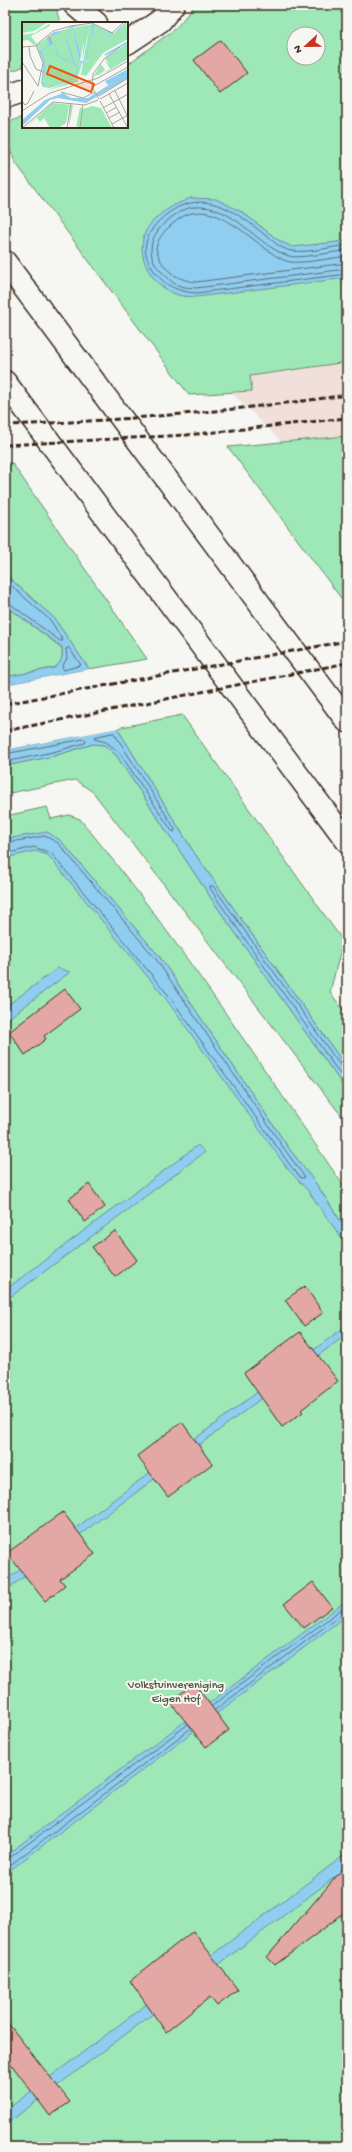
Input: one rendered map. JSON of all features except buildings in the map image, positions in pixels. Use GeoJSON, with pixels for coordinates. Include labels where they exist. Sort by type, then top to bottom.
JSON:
{"type":"FeatureCollection","features":[{"type":"Feature","properties":{"kind":"main road"},"geometry":{"type":"LineString","coordinates":[[75,5],[95,22]]}},
{"type":"Feature","properties":{"kind":"main road"},"geometry":{"type":"LineString","coordinates":[[128,42],[160,21],[173,5]]}},
{"type":"Feature","properties":{"kind":"main road"},"geometry":{"type":"LineString","coordinates":[[5,97],[22,90]]}},
{"type":"Feature","properties":{"kind":"main road"},"geometry":{"type":"LineString","coordinates":[[5,262],[347,720]]}},
{"type":"Feature","properties":{"kind":"main road"},"geometry":{"type":"LineString","coordinates":[[5,382],[347,841]]}},
{"type":"Feature","properties":{"kind":"shaded area"},"geometry":{"type":"Polygon","coordinates":[[[347,362],[347,436],[283,443],[232,393],[252,391],[250,376],[347,362]]]}},
{"type":"Feature","properties":{"kind":"green space"},"geometry":{"type":"Polygon","coordinates":[[[5,5],[55,5],[60,22],[22,22],[22,67],[5,73],[5,5]]]}},
{"type":"Feature","properties":{"kind":"green space"},"geometry":{"type":"Polygon","coordinates":[[[195,5],[347,5],[347,241],[292,248],[278,240],[242,212],[191,198],[347,277],[347,362],[250,376],[252,391],[189,395],[15,162],[5,138],[5,123],[22,117],[22,128],[128,128],[128,64],[176,28],[195,5]]]}},
{"type":"Feature","properties":{"kind":"green space"},"geometry":{"type":"Polygon","coordinates":[[[347,436],[347,606],[228,447],[347,436]]]}},
{"type":"Feature","properties":{"kind":"green space"},"geometry":{"type":"Polygon","coordinates":[[[5,463],[12,463],[147,659],[89,669],[54,618],[5,574],[5,463]]]}},
{"type":"Feature","properties":{"kind":"green space"},"geometry":{"type":"Polygon","coordinates":[[[5,605],[62,648],[61,660],[57,666],[54,668],[5,677],[5,605]]]}},
{"type":"Feature","properties":{"kind":"green space"},"geometry":{"type":"Polygon","coordinates":[[[182,715],[343,941],[330,992],[347,1015],[347,1068],[195,854],[117,728],[182,715]]]}},
{"type":"Feature","properties":{"kind":"green space"},"geometry":{"type":"Polygon","coordinates":[[[93,744],[104,745],[116,755],[215,904],[347,1091],[347,1123],[93,792],[75,780],[5,794],[5,766],[54,756],[93,744]]]}},
{"type":"Feature","properties":{"kind":"green space"},"geometry":{"type":"Polygon","coordinates":[[[47,807],[51,819],[69,815],[80,819],[151,909],[218,1002],[347,1191],[347,1231],[317,1185],[288,1147],[159,956],[60,840],[5,839],[5,816],[47,807]]]}},
{"type":"Feature","properties":{"kind":"green space","name":"Volkstuinvereniging Eigen Hof"},"geometry":{"type":"Polygon","coordinates":[[[41,843],[67,859],[347,1235],[347,2147],[5,2147],[5,850],[41,843]]]}},
{"type":"Feature","properties":{"kind":"water"},"geometry":{"type":"Polygon","coordinates":[[[191,198],[216,199],[242,212],[278,240],[292,247],[347,241],[347,278],[196,297],[180,296],[168,290],[158,283],[151,275],[142,254],[142,243],[145,232],[156,218],[170,208],[191,198]]]}},
{"type":"Feature","properties":{"kind":"water"},"geometry":{"type":"Polygon","coordinates":[[[5,574],[54,618],[89,669],[5,685],[5,677],[54,668],[57,666],[61,659],[62,647],[5,605],[5,574]]]}},
{"type":"Feature","properties":{"kind":"water"},"geometry":{"type":"Polygon","coordinates":[[[117,728],[195,854],[347,1068],[347,1091],[215,904],[116,755],[104,745],[93,744],[54,756],[5,766],[5,750],[117,728]]]}},
{"type":"Feature","properties":{"kind":"water"},"geometry":{"type":"Polygon","coordinates":[[[47,832],[60,840],[159,956],[288,1147],[317,1185],[347,1231],[347,1246],[309,1192],[287,1168],[166,999],[48,855],[35,851],[5,858],[5,839],[47,832]]]}},
{"type":"Feature","properties":{"kind":"water"},"geometry":{"type":"Polygon","coordinates":[[[58,968],[70,972],[5,1021],[5,1007],[58,968]]]}},
{"type":"Feature","properties":{"kind":"water"},"geometry":{"type":"Polygon","coordinates":[[[198,1145],[205,1152],[5,1301],[5,1290],[198,1145]]]}},
{"type":"Feature","properties":{"kind":"water"},"geometry":{"type":"Polygon","coordinates":[[[347,1325],[347,1334],[5,1591],[5,1581],[347,1325]]]}},
{"type":"Feature","properties":{"kind":"water"},"geometry":{"type":"Polygon","coordinates":[[[347,1600],[347,1615],[5,1874],[5,1856],[347,1600]]]}},
{"type":"Feature","properties":{"kind":"water"},"geometry":{"type":"Polygon","coordinates":[[[347,1853],[347,1868],[5,2125],[5,2111],[347,1853]]]}},
{"type":"Feature","properties":{"kind":"pier"},"geometry":{"type":"Polygon","coordinates":[[[91,669],[90,671],[5,687],[5,685],[91,669]]]}},
{"type":"Feature","properties":{"kind":"pier"},"geometry":{"type":"Polygon","coordinates":[[[116,726],[119,728],[5,750],[5,748],[116,726]]]}},
{"type":"Feature","properties":{"kind":"railway"},"geometry":{"type":"LineString","coordinates":[[5,425],[91,421],[176,414],[262,406],[347,395]]}},
{"type":"Feature","properties":{"kind":"railway"},"geometry":{"type":"LineString","coordinates":[[5,445],[187,435],[347,418]]}},
{"type":"Feature","properties":{"kind":"railway"},"geometry":{"type":"LineString","coordinates":[[5,704],[347,641]]}},
{"type":"Feature","properties":{"kind":"railway"},"geometry":{"type":"LineString","coordinates":[[5,731],[347,663]]}}]}
